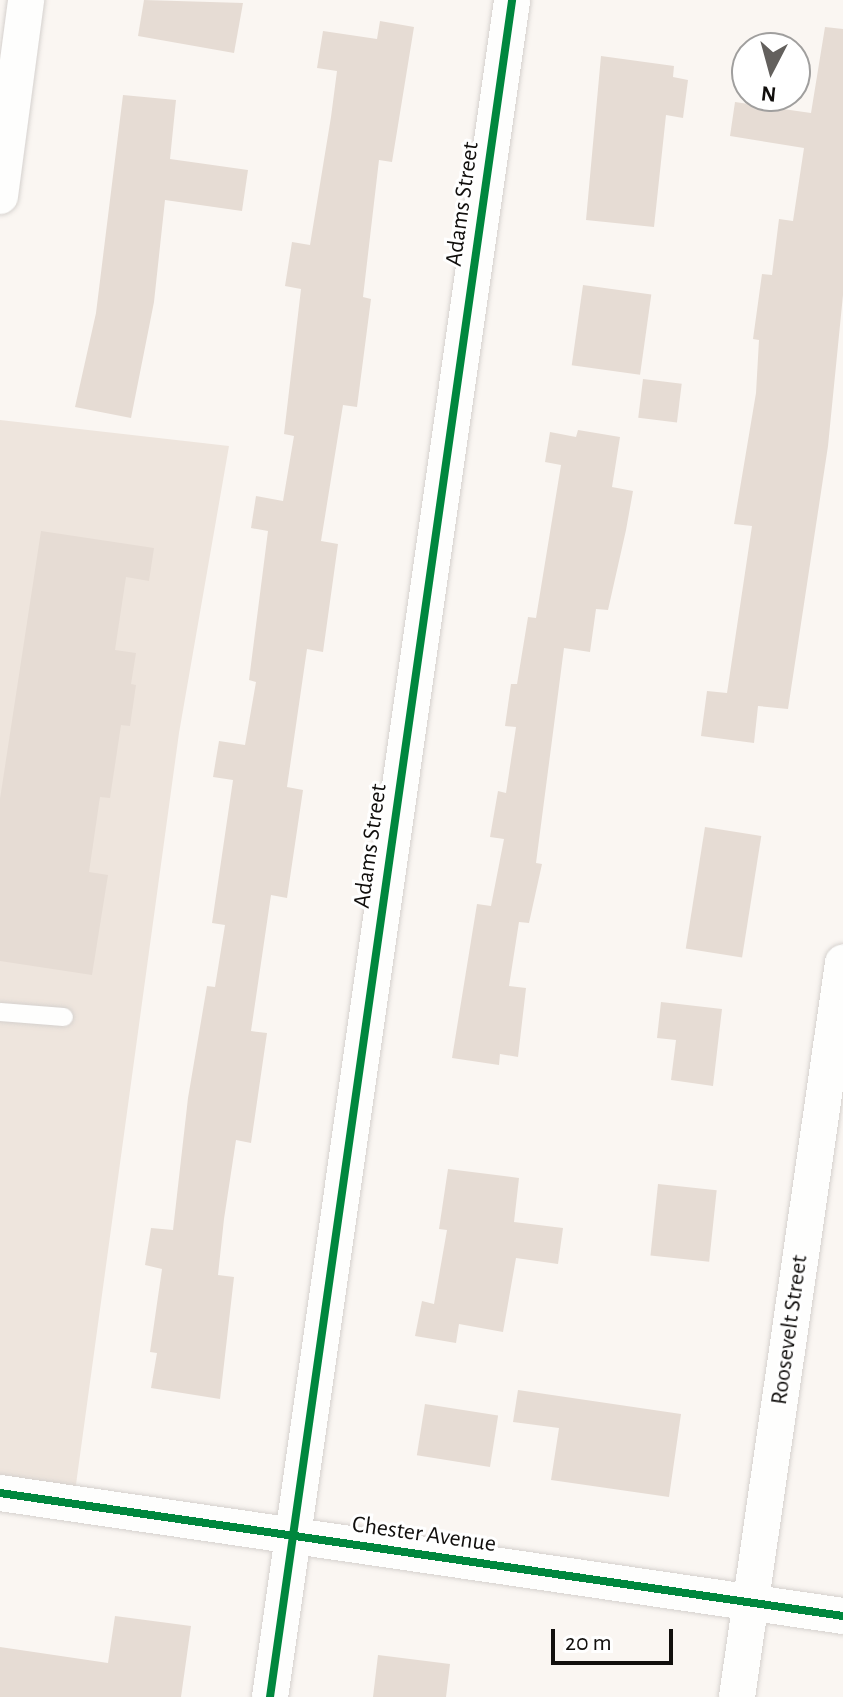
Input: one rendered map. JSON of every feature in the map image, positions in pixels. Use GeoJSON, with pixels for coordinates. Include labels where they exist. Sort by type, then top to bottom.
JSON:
{"type":"FeatureCollection","features":[{"type":"Feature","properties":{"kind":"street"},"geometry":{"type":"LineString","coordinates":[[0,196],[26,0]]}},
{"type":"Feature","properties":{"kind":"street","name":"Adams Street"},"geometry":{"type":"LineString","coordinates":[[270,1697],[512,0]]}},
{"type":"Feature","properties":{"kind":"street","name":"Roosevelt Street"},"geometry":{"type":"LineString","coordinates":[[737,1697],[843,963]]}},
{"type":"Feature","properties":{"kind":"street","name":"Chester Avenue"},"geometry":{"type":"LineString","coordinates":[[0,1493],[843,1616]]}},
{"type":"Feature","properties":{"kind":"lane"},"geometry":{"type":"LineString","coordinates":[[0,1012],[64,1017]]}},
{"type":"Feature","properties":{"kind":"shaded area"},"geometry":{"type":"Polygon","coordinates":[[[0,420],[229,446],[179,733],[74,1499],[0,1488],[0,420]]]}},
{"type":"Feature","properties":{"kind":"building"},"geometry":{"type":"Polygon","coordinates":[[[144,0],[243,3],[234,53],[138,36],[144,0]]]}},
{"type":"Feature","properties":{"kind":"building"},"geometry":{"type":"Polygon","coordinates":[[[380,21],[414,27],[392,162],[379,160],[363,297],[371,299],[357,407],[343,405],[321,541],[338,544],[323,652],[307,649],[287,787],[303,790],[287,898],[271,895],[251,1031],[267,1033],[251,1143],[236,1140],[224,1219],[218,1275],[234,1277],[220,1399],[151,1388],[157,1353],[150,1352],[162,1269],[145,1265],[151,1228],[173,1230],[188,1098],[207,986],[215,987],[225,925],[212,923],[233,780],[213,777],[219,741],[245,745],[256,682],[249,680],[268,531],[251,528],[256,496],[283,501],[294,436],[284,434],[301,289],[285,286],[292,242],[310,245],[331,117],[337,71],[317,68],[323,31],[377,39],[380,21]]]}},
{"type":"Feature","properties":{"kind":"building"},"geometry":{"type":"Polygon","coordinates":[[[825,27],[843,29],[843,295],[828,446],[788,709],[758,706],[754,743],[701,736],[707,691],[727,693],[752,526],[734,524],[756,393],[759,340],[753,339],[762,274],[772,275],[779,219],[793,221],[804,148],[730,136],[734,112],[811,113],[825,27]]]}},
{"type":"Feature","properties":{"kind":"building"},"geometry":{"type":"Polygon","coordinates":[[[601,56],[674,66],[673,77],[688,80],[683,118],[666,115],[654,227],[586,220],[601,56]]]}},
{"type":"Feature","properties":{"kind":"building"},"geometry":{"type":"Polygon","coordinates":[[[123,95],[176,100],[170,159],[248,170],[242,211],[165,200],[154,302],[131,418],[75,407],[96,313],[123,95]]]}},
{"type":"Feature","properties":{"kind":"building"},"geometry":{"type":"Polygon","coordinates":[[[583,285],[651,295],[640,375],[572,365],[583,285]]]}},
{"type":"Feature","properties":{"kind":"building"},"geometry":{"type":"Polygon","coordinates":[[[643,379],[682,384],[677,422],[638,418],[643,379]]]}},
{"type":"Feature","properties":{"kind":"building"},"geometry":{"type":"Polygon","coordinates":[[[578,430],[620,437],[612,487],[633,491],[626,530],[608,610],[596,609],[590,652],[564,648],[536,863],[542,864],[529,923],[519,922],[509,986],[526,988],[518,1057],[500,1054],[499,1065],[452,1058],[477,904],[491,906],[504,839],[490,837],[498,791],[506,793],[516,727],[505,726],[511,684],[517,684],[528,617],[536,618],[561,465],[545,462],[550,432],[576,437],[578,430]]]}},
{"type":"Feature","properties":{"kind":"building"},"geometry":{"type":"Polygon","coordinates":[[[41,531],[154,548],[149,581],[126,577],[115,650],[136,653],[131,684],[136,685],[130,726],[121,725],[110,798],[100,797],[89,872],[108,875],[92,975],[0,961],[0,799],[41,531]]]}},
{"type":"Feature","properties":{"kind":"building"},"geometry":{"type":"Polygon","coordinates":[[[705,827],[761,836],[742,957],[686,948],[705,827]]]}},
{"type":"Feature","properties":{"kind":"building"},"geometry":{"type":"Polygon","coordinates":[[[661,1002],[722,1009],[713,1086],[671,1080],[676,1040],[657,1038],[661,1002]]]}},
{"type":"Feature","properties":{"kind":"building"},"geometry":{"type":"Polygon","coordinates":[[[448,1169],[519,1178],[514,1222],[563,1228],[558,1264],[516,1258],[503,1332],[459,1324],[456,1343],[415,1336],[422,1301],[434,1304],[447,1230],[439,1229],[448,1169]]]}},
{"type":"Feature","properties":{"kind":"building"},"geometry":{"type":"Polygon","coordinates":[[[658,1184],[717,1190],[709,1262],[650,1256],[658,1184]]]}},
{"type":"Feature","properties":{"kind":"building"},"geometry":{"type":"Polygon","coordinates":[[[518,1390],[681,1414],[669,1497],[551,1480],[559,1428],[513,1422],[518,1390]]]}},
{"type":"Feature","properties":{"kind":"building"},"geometry":{"type":"Polygon","coordinates":[[[425,1404],[498,1416],[490,1467],[417,1455],[425,1404]]]}},
{"type":"Feature","properties":{"kind":"building"},"geometry":{"type":"Polygon","coordinates":[[[115,1616],[191,1626],[181,1697],[0,1697],[0,1647],[108,1663],[115,1616]]]}},
{"type":"Feature","properties":{"kind":"building"},"geometry":{"type":"Polygon","coordinates":[[[378,1655],[450,1664],[446,1697],[373,1697],[378,1655]]]}},
{"type":"Feature","properties":{"kind":"cycle path"},"geometry":{"type":"LineString","coordinates":[[270,1697],[512,0]]}},
{"type":"Feature","properties":{"kind":"cycle path"},"geometry":{"type":"LineString","coordinates":[[0,1493],[843,1616]]}}]}
